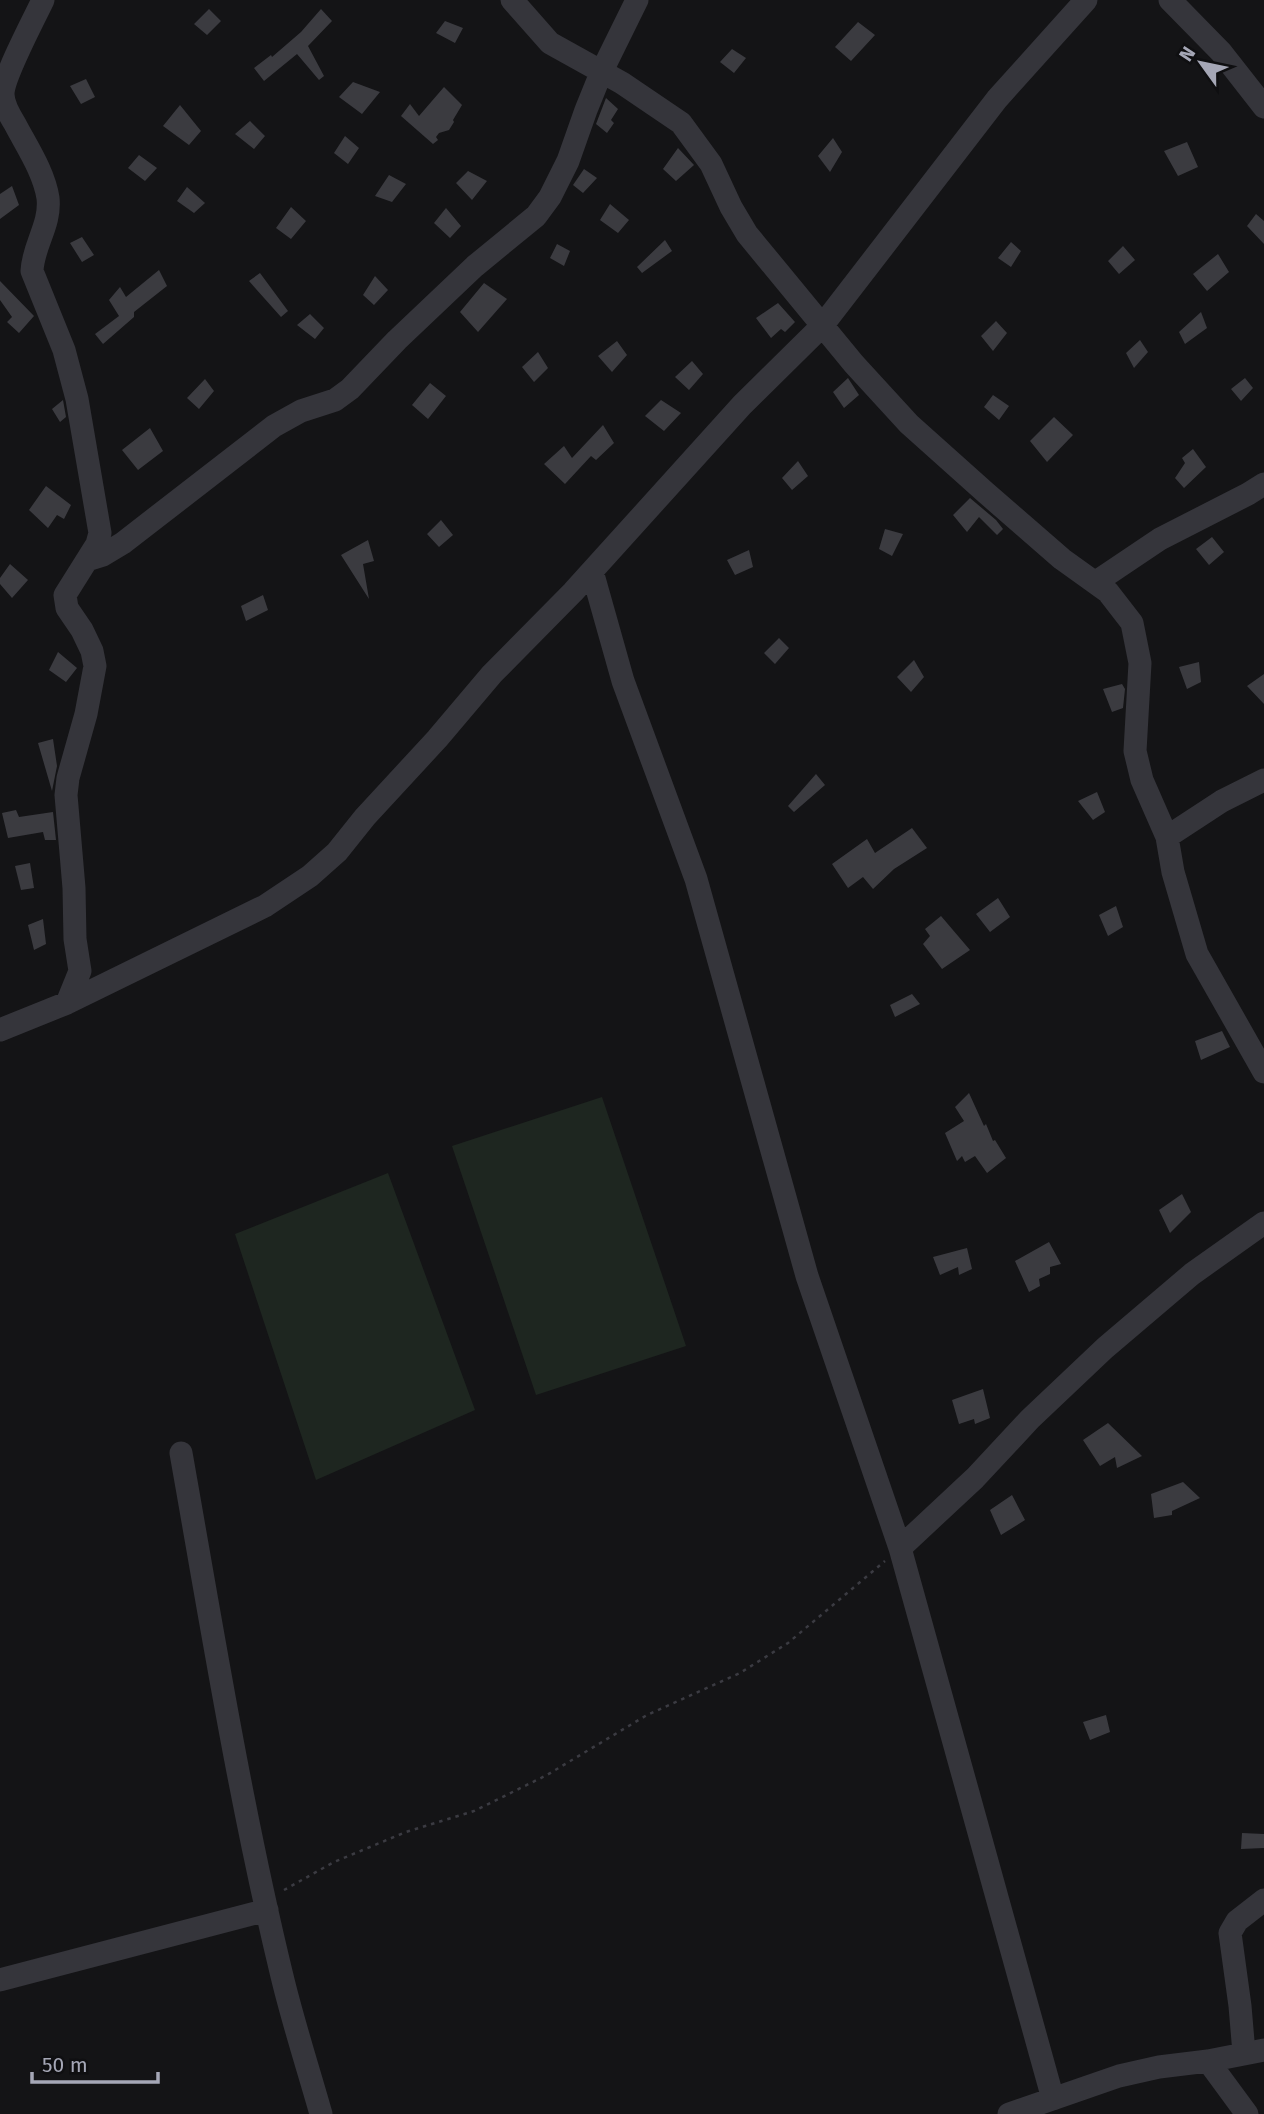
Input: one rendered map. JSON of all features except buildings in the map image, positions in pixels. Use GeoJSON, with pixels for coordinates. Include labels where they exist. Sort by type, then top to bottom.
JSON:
{"type":"FeatureCollection","features":[{"type":"Feature","properties":{"kind":"street"},"geometry":{"type":"LineString","coordinates":[[43,0],[6,80],[3,95],[9,113],[33,158],[47,196],[48,215],[33,257],[32,271],[64,351],[77,399],[100,533],[97,544],[65,595],[67,608],[92,651],[94,666],[86,714],[68,778],[66,795],[74,888],[75,939],[80,971],[67,1003]]}},
{"type":"Feature","properties":{"kind":"street"},"geometry":{"type":"LineString","coordinates":[[512,0],[550,43],[622,83],[681,123],[711,164],[747,234],[854,365],[909,424],[1062,559],[1108,592],[1132,624],[1140,663],[1135,751],[1142,780],[1167,837],[1176,883],[1197,954],[1264,1072]]}},
{"type":"Feature","properties":{"kind":"street"},"geometry":{"type":"LineString","coordinates":[[87,560],[103,555],[122,543],[274,426],[301,411],[335,400],[350,389],[474,266],[536,216],[550,197],[568,161],[601,73],[637,0]]}},
{"type":"Feature","properties":{"kind":"street"},"geometry":{"type":"LineString","coordinates":[[0,1030],[67,1003],[265,906],[310,876],[337,852],[492,674],[592,571],[742,405],[822,326],[998,99],[1086,0]]}},
{"type":"Feature","properties":{"kind":"street"},"geometry":{"type":"LineString","coordinates":[[1170,0],[1221,52],[1264,107]]}},
{"type":"Feature","properties":{"kind":"street"},"geometry":{"type":"LineString","coordinates":[[1096,582],[1160,540],[1264,484]]}},
{"type":"Feature","properties":{"kind":"street"},"geometry":{"type":"LineString","coordinates":[[592,571],[624,681],[696,879],[807,1276],[900,1548],[1053,2099]]}},
{"type":"Feature","properties":{"kind":"street"},"geometry":{"type":"LineString","coordinates":[[1167,837],[1222,801],[1264,780]]}},
{"type":"Feature","properties":{"kind":"street"},"geometry":{"type":"LineString","coordinates":[[900,1548],[975,1478],[1030,1419],[1105,1348],[1192,1274],[1264,1223]]}},
{"type":"Feature","properties":{"kind":"street"},"geometry":{"type":"LineString","coordinates":[[181,1453],[226,1710],[266,1904],[319,2114]]}},
{"type":"Feature","properties":{"kind":"street"},"geometry":{"type":"LineString","coordinates":[[1009,2114],[1119,2076],[1254,2051],[1240,2006],[1230,1933],[1237,1921],[1264,1900]]}},
{"type":"Feature","properties":{"kind":"street"},"geometry":{"type":"LineString","coordinates":[[0,1980],[266,1904]]}},
{"type":"Feature","properties":{"kind":"street"},"geometry":{"type":"LineString","coordinates":[[1208,2061],[1247,2114]]}},
{"type":"Feature","properties":{"kind":"path"},"geometry":{"type":"LineString","coordinates":[[266,1904],[284,1890],[334,1862],[406,1832],[474,1811],[547,1775],[647,1715],[740,1673],[788,1643],[900,1548]]}},
{"type":"Feature","properties":{"kind":"shaded area"},"geometry":{"type":"Polygon","coordinates":[[[602,1097],[686,1346],[536,1395],[452,1146],[602,1097]]]}},
{"type":"Feature","properties":{"kind":"shaded area"},"geometry":{"type":"Polygon","coordinates":[[[388,1173],[475,1410],[316,1480],[235,1234],[388,1173]]]}}]}
